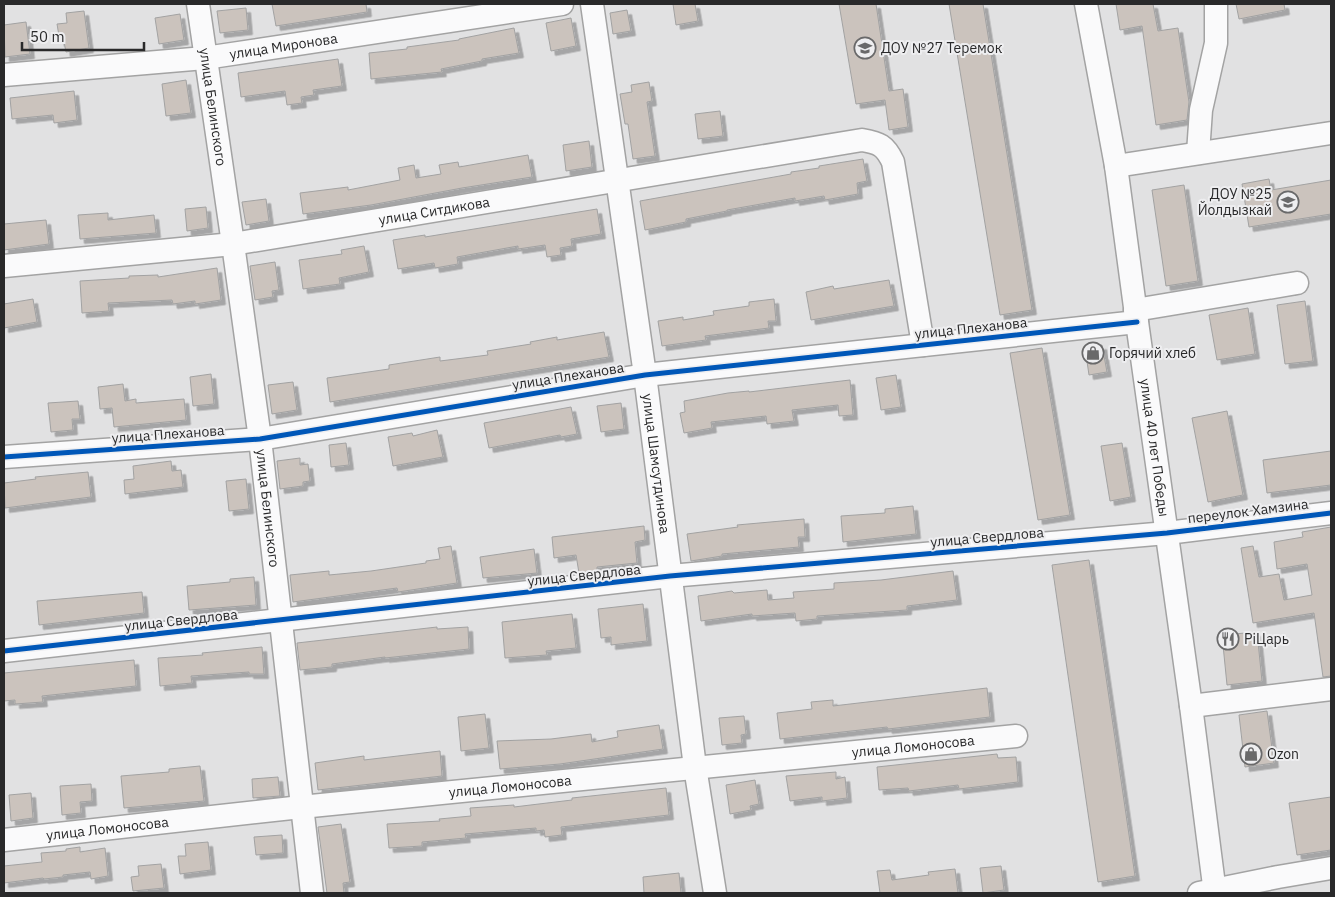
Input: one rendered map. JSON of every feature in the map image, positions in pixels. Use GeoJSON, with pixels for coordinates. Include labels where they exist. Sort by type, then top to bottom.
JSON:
{"type":"FeatureCollection","features":[{"type":"Feature","properties":{"kind":"street","name":"улица Белинского"},"geometry":{"type":"LineString","coordinates":[[198,4],[260,439],[312,893]]}},
{"type":"Feature","properties":{"kind":"street","name":"улица Миронова"},"geometry":{"type":"LineString","coordinates":[[4,75],[205,58],[562,4]]}},
{"type":"Feature","properties":{"kind":"street","name":"улица Шамсутдинова"},"geometry":{"type":"LineString","coordinates":[[592,4],[645,375],[695,767],[715,893]]}},
{"type":"Feature","properties":{"kind":"street","name":"улица 40 лет Победы"},"geometry":{"type":"LineString","coordinates":[[1086,4],[1116,166],[1192,706],[1209,892]]}},
{"type":"Feature","properties":{"kind":"street"},"geometry":{"type":"LineString","coordinates":[[1198,153],[1201,110],[1216,42],[1216,4]]}},
{"type":"Feature","properties":{"kind":"street"},"geometry":{"type":"LineString","coordinates":[[1116,166],[1331,133]]}},
{"type":"Feature","properties":{"kind":"street","name":"улица Ситдикова"},"geometry":{"type":"LineString","coordinates":[[4,266],[233,244],[862,140],[878,143],[888,151],[893,162],[924,345]]}},
{"type":"Feature","properties":{"kind":"street","name":"улица Плеханова"},"geometry":{"type":"LineString","coordinates":[[4,457],[260,439],[645,375],[924,345],[1136,316],[1297,283]]}},
{"type":"Feature","properties":{"kind":"street","name":"переулок Хамзина"},"geometry":{"type":"LineString","coordinates":[[1167,533],[1331,512]]}},
{"type":"Feature","properties":{"kind":"street","name":"улица Свердлова"},"geometry":{"type":"LineString","coordinates":[[4,651],[670,576],[1167,533]]}},
{"type":"Feature","properties":{"kind":"street"},"geometry":{"type":"LineString","coordinates":[[1192,706],[1331,689]]}},
{"type":"Feature","properties":{"kind":"street","name":"улица Ломоносова"},"geometry":{"type":"LineString","coordinates":[[4,840],[695,767],[1016,736]]}},
{"type":"Feature","properties":{"kind":"street"},"geometry":{"type":"LineString","coordinates":[[1209,892],[1331,868]]}},
{"type":"Feature","properties":{"kind":"building"},"geometry":{"type":"Polygon","coordinates":[[[272,4],[366,4],[367,12],[276,26],[272,4]]]}},
{"type":"Feature","properties":{"kind":"building"},"geometry":{"type":"Polygon","coordinates":[[[673,4],[695,4],[698,21],[676,25],[673,4]]]}},
{"type":"Feature","properties":{"kind":"building","name":"ДОУ №27 Теремок"},"geometry":{"type":"Polygon","coordinates":[[[839,4],[876,4],[889,91],[903,89],[908,127],[889,130],[885,100],[856,104],[839,4]]]}},
{"type":"Feature","properties":{"kind":"building"},"geometry":{"type":"Polygon","coordinates":[[[949,4],[983,4],[1032,310],[1000,315],[949,4]]]}},
{"type":"Feature","properties":{"kind":"building"},"geometry":{"type":"Polygon","coordinates":[[[1116,4],[1153,4],[1158,31],[1178,28],[1189,102],[1187,120],[1156,125],[1142,26],[1120,30],[1116,4]]]}},
{"type":"Feature","properties":{"kind":"building"},"geometry":{"type":"Polygon","coordinates":[[[1236,4],[1284,4],[1285,10],[1239,19],[1236,4]]]}},
{"type":"Feature","properties":{"kind":"building"},"geometry":{"type":"Polygon","coordinates":[[[246,8],[248,30],[220,33],[217,11],[246,8]]]}},
{"type":"Feature","properties":{"kind":"building"},"geometry":{"type":"Polygon","coordinates":[[[627,10],[631,31],[613,34],[610,13],[627,10]]]}},
{"type":"Feature","properties":{"kind":"building"},"geometry":{"type":"Polygon","coordinates":[[[84,11],[89,48],[66,52],[64,42],[60,42],[57,24],[67,23],[66,13],[84,11]]]}},
{"type":"Feature","properties":{"kind":"building"},"geometry":{"type":"Polygon","coordinates":[[[180,14],[184,40],[159,44],[155,18],[180,14]]]}},
{"type":"Feature","properties":{"kind":"building"},"geometry":{"type":"Polygon","coordinates":[[[571,18],[576,46],[551,51],[546,23],[571,18]]]}},
{"type":"Feature","properties":{"kind":"building"},"geometry":{"type":"Polygon","coordinates":[[[26,22],[30,54],[5,57],[4,25],[26,22]]]}},
{"type":"Feature","properties":{"kind":"building"},"geometry":{"type":"Polygon","coordinates":[[[514,28],[519,53],[482,59],[482,61],[441,69],[442,72],[371,79],[369,53],[407,49],[407,47],[459,40],[514,28]]]}},
{"type":"Feature","properties":{"kind":"building"},"geometry":{"type":"Polygon","coordinates":[[[338,59],[342,86],[313,90],[314,95],[301,97],[302,103],[287,105],[285,91],[241,97],[238,73],[338,59]]]}},
{"type":"Feature","properties":{"kind":"building"},"geometry":{"type":"Polygon","coordinates":[[[186,80],[191,113],[166,116],[162,84],[186,80]]]}},
{"type":"Feature","properties":{"kind":"building"},"geometry":{"type":"Polygon","coordinates":[[[649,82],[652,101],[647,102],[655,156],[633,159],[628,124],[625,124],[620,94],[632,92],[631,85],[649,82]]]}},
{"type":"Feature","properties":{"kind":"building"},"geometry":{"type":"Polygon","coordinates":[[[74,91],[77,120],[54,123],[53,115],[12,119],[10,98],[74,91]]]}},
{"type":"Feature","properties":{"kind":"building"},"geometry":{"type":"Polygon","coordinates":[[[720,111],[723,136],[698,139],[695,114],[720,111]]]}},
{"type":"Feature","properties":{"kind":"building"},"geometry":{"type":"Polygon","coordinates":[[[589,141],[592,167],[566,171],[563,145],[589,141]]]}},
{"type":"Feature","properties":{"kind":"building"},"geometry":{"type":"Polygon","coordinates":[[[528,155],[532,177],[371,205],[303,214],[300,193],[348,187],[348,190],[400,180],[398,168],[414,165],[416,178],[441,174],[439,165],[458,162],[459,167],[528,155]]]}},
{"type":"Feature","properties":{"kind":"building"},"geometry":{"type":"Polygon","coordinates":[[[863,159],[867,181],[857,183],[858,194],[825,200],[824,196],[795,201],[795,198],[727,210],[686,219],[686,222],[645,230],[640,201],[863,159]]]}},
{"type":"Feature","properties":{"kind":"building","name":"ДОУ №25 Йолдызкай"},"geometry":{"type":"Polygon","coordinates":[[[1269,179],[1271,190],[1331,180],[1331,214],[1249,227],[1242,184],[1269,179]]]}},
{"type":"Feature","properties":{"kind":"building"},"geometry":{"type":"Polygon","coordinates":[[[1184,185],[1198,281],[1166,286],[1152,190],[1184,185]]]}},
{"type":"Feature","properties":{"kind":"building"},"geometry":{"type":"Polygon","coordinates":[[[266,199],[269,221],[246,225],[242,202],[266,199]]]}},
{"type":"Feature","properties":{"kind":"building"},"geometry":{"type":"Polygon","coordinates":[[[206,207],[208,228],[187,231],[185,209],[206,207]]]}},
{"type":"Feature","properties":{"kind":"building"},"geometry":{"type":"Polygon","coordinates":[[[597,209],[601,234],[571,239],[572,246],[560,248],[561,255],[547,257],[545,245],[518,249],[518,246],[457,257],[458,264],[435,268],[434,263],[398,269],[393,240],[425,235],[425,237],[597,209]]]}},
{"type":"Feature","properties":{"kind":"building"},"geometry":{"type":"Polygon","coordinates":[[[108,213],[108,220],[154,215],[156,233],[80,239],[78,215],[108,213]]]}},
{"type":"Feature","properties":{"kind":"building"},"geometry":{"type":"Polygon","coordinates":[[[46,220],[49,244],[4,250],[4,224],[46,220]]]}},
{"type":"Feature","properties":{"kind":"building"},"geometry":{"type":"Polygon","coordinates":[[[364,246],[369,272],[339,278],[340,284],[303,289],[299,260],[342,254],[341,250],[364,246]]]}},
{"type":"Feature","properties":{"kind":"building"},"geometry":{"type":"Polygon","coordinates":[[[275,262],[279,290],[272,291],[273,297],[255,300],[250,266],[275,262]]]}},
{"type":"Feature","properties":{"kind":"building"},"geometry":{"type":"Polygon","coordinates":[[[217,268],[221,300],[195,304],[195,301],[173,304],[172,300],[108,303],[109,311],[82,313],[80,281],[129,278],[129,276],[158,275],[158,277],[217,268]]]}},
{"type":"Feature","properties":{"kind":"building"},"geometry":{"type":"Polygon","coordinates":[[[889,280],[894,306],[811,320],[806,292],[833,286],[834,289],[889,280]]]}},
{"type":"Feature","properties":{"kind":"building"},"geometry":{"type":"Polygon","coordinates":[[[33,299],[37,322],[4,328],[4,304],[33,299]]]}},
{"type":"Feature","properties":{"kind":"building"},"geometry":{"type":"Polygon","coordinates":[[[774,299],[776,321],[768,321],[769,328],[705,336],[706,340],[662,346],[658,321],[683,317],[683,320],[714,315],[713,311],[749,306],[749,302],[774,299]]]}},
{"type":"Feature","properties":{"kind":"building"},"geometry":{"type":"Polygon","coordinates":[[[1305,301],[1313,361],[1285,364],[1277,305],[1305,301]]]}},
{"type":"Feature","properties":{"kind":"building"},"geometry":{"type":"Polygon","coordinates":[[[1248,308],[1255,354],[1217,360],[1209,315],[1248,308]]]}},
{"type":"Feature","properties":{"kind":"building"},"geometry":{"type":"Polygon","coordinates":[[[604,332],[609,357],[330,402],[327,378],[389,369],[389,365],[440,357],[440,361],[488,355],[487,351],[531,344],[530,342],[557,337],[557,340],[604,332]]]}},
{"type":"Feature","properties":{"kind":"building"},"geometry":{"type":"Polygon","coordinates":[[[1102,345],[1107,372],[1089,375],[1085,348],[1102,345]]]}},
{"type":"Feature","properties":{"kind":"building"},"geometry":{"type":"Polygon","coordinates":[[[1042,348],[1070,515],[1038,520],[1010,353],[1042,348]]]}},
{"type":"Feature","properties":{"kind":"building"},"geometry":{"type":"Polygon","coordinates":[[[211,374],[214,404],[193,406],[190,377],[211,374]]]}},
{"type":"Feature","properties":{"kind":"building"},"geometry":{"type":"Polygon","coordinates":[[[896,375],[901,407],[881,410],[876,378],[896,375]]]}},
{"type":"Feature","properties":{"kind":"building"},"geometry":{"type":"Polygon","coordinates":[[[850,380],[853,415],[839,416],[838,405],[792,410],[794,421],[767,424],[766,416],[711,422],[712,428],[684,433],[680,413],[685,412],[684,401],[728,393],[850,380]]]}},
{"type":"Feature","properties":{"kind":"building"},"geometry":{"type":"Polygon","coordinates":[[[293,382],[297,410],[272,414],[268,385],[293,382]]]}},
{"type":"Feature","properties":{"kind":"building"},"geometry":{"type":"Polygon","coordinates":[[[123,384],[125,401],[136,399],[136,403],[184,399],[186,420],[114,427],[112,408],[100,409],[98,387],[123,384]]]}},
{"type":"Feature","properties":{"kind":"building"},"geometry":{"type":"Polygon","coordinates":[[[78,401],[80,419],[72,419],[73,430],[51,432],[48,403],[78,401]]]}},
{"type":"Feature","properties":{"kind":"building"},"geometry":{"type":"Polygon","coordinates":[[[621,403],[624,429],[601,432],[597,406],[621,403]]]}},
{"type":"Feature","properties":{"kind":"building"},"geometry":{"type":"Polygon","coordinates":[[[571,407],[577,434],[561,437],[560,435],[489,448],[484,423],[571,407]]]}},
{"type":"Feature","properties":{"kind":"building"},"geometry":{"type":"Polygon","coordinates":[[[1227,411],[1243,495],[1208,502],[1192,418],[1227,411]]]}},
{"type":"Feature","properties":{"kind":"building"},"geometry":{"type":"Polygon","coordinates":[[[437,430],[443,457],[393,466],[388,437],[412,433],[413,436],[437,430]]]}},
{"type":"Feature","properties":{"kind":"building"},"geometry":{"type":"Polygon","coordinates":[[[346,443],[349,465],[331,467],[329,445],[346,443]]]}},
{"type":"Feature","properties":{"kind":"building"},"geometry":{"type":"Polygon","coordinates":[[[1122,443],[1131,497],[1110,501],[1101,446],[1122,443]]]}},
{"type":"Feature","properties":{"kind":"building"},"geometry":{"type":"Polygon","coordinates":[[[1331,451],[1331,485],[1267,493],[1263,460],[1331,451]]]}},
{"type":"Feature","properties":{"kind":"building"},"geometry":{"type":"Polygon","coordinates":[[[300,458],[300,465],[308,464],[310,481],[303,482],[303,486],[280,489],[277,461],[300,458]]]}},
{"type":"Feature","properties":{"kind":"building"},"geometry":{"type":"Polygon","coordinates":[[[171,461],[172,471],[181,470],[183,487],[125,494],[124,480],[134,479],[133,466],[171,461]]]}},
{"type":"Feature","properties":{"kind":"building"},"geometry":{"type":"Polygon","coordinates":[[[88,472],[91,497],[5,508],[4,483],[36,479],[35,477],[88,472]]]}},
{"type":"Feature","properties":{"kind":"building"},"geometry":{"type":"Polygon","coordinates":[[[246,479],[249,509],[229,511],[226,481],[246,479]]]}},
{"type":"Feature","properties":{"kind":"building"},"geometry":{"type":"Polygon","coordinates":[[[913,506],[916,534],[843,542],[841,516],[885,513],[885,509],[913,506]]]}},
{"type":"Feature","properties":{"kind":"building"},"geometry":{"type":"Polygon","coordinates":[[[804,519],[805,537],[798,537],[799,547],[722,554],[722,556],[691,561],[687,534],[738,527],[737,525],[804,519]]]}},
{"type":"Feature","properties":{"kind":"building"},"geometry":{"type":"Polygon","coordinates":[[[644,526],[645,540],[635,542],[637,563],[597,567],[597,571],[579,573],[576,555],[554,558],[552,537],[644,526]]]}},
{"type":"Feature","properties":{"kind":"building"},"geometry":{"type":"Polygon","coordinates":[[[1331,527],[1331,676],[1323,677],[1314,613],[1253,623],[1241,548],[1253,546],[1259,577],[1279,574],[1284,600],[1312,595],[1307,564],[1277,569],[1274,542],[1303,537],[1302,532],[1331,527]]]}},
{"type":"Feature","properties":{"kind":"building"},"geometry":{"type":"Polygon","coordinates":[[[451,546],[457,583],[398,592],[397,588],[293,602],[290,575],[329,571],[329,575],[426,563],[426,561],[440,559],[438,548],[451,546]]]}},
{"type":"Feature","properties":{"kind":"building"},"geometry":{"type":"Polygon","coordinates":[[[534,549],[537,573],[483,578],[480,557],[534,549]]]}},
{"type":"Feature","properties":{"kind":"building"},"geometry":{"type":"Polygon","coordinates":[[[1089,560],[1135,876],[1098,882],[1052,565],[1089,560]]]}},
{"type":"Feature","properties":{"kind":"building"},"geometry":{"type":"Polygon","coordinates":[[[953,571],[957,600],[907,606],[907,610],[817,616],[817,619],[796,621],[795,613],[752,616],[752,614],[701,621],[698,596],[732,591],[734,593],[767,590],[768,600],[794,598],[793,592],[834,589],[834,583],[881,580],[953,571]]]}},
{"type":"Feature","properties":{"kind":"building"},"geometry":{"type":"Polygon","coordinates":[[[254,577],[256,605],[189,610],[187,586],[230,582],[230,579],[254,577]]]}},
{"type":"Feature","properties":{"kind":"building"},"geometry":{"type":"Polygon","coordinates":[[[142,592],[144,613],[39,625],[37,601],[142,592]]]}},
{"type":"Feature","properties":{"kind":"building"},"geometry":{"type":"Polygon","coordinates":[[[643,604],[647,641],[611,645],[611,637],[601,638],[598,609],[643,604]]]}},
{"type":"Feature","properties":{"kind":"building"},"geometry":{"type":"Polygon","coordinates":[[[572,614],[576,648],[546,651],[547,655],[505,658],[502,622],[572,614]]]}},
{"type":"Feature","properties":{"kind":"building"},"geometry":{"type":"Polygon","coordinates":[[[437,627],[437,629],[468,627],[469,649],[385,657],[332,664],[332,667],[300,670],[297,643],[437,627]]]}},
{"type":"Feature","properties":{"kind":"building"},"geometry":{"type":"Polygon","coordinates":[[[1257,632],[1262,681],[1227,685],[1222,635],[1257,632]]]}},
{"type":"Feature","properties":{"kind":"building"},"geometry":{"type":"Polygon","coordinates":[[[262,647],[264,674],[249,674],[249,672],[191,676],[192,683],[160,686],[158,658],[203,655],[202,653],[262,647]]]}},
{"type":"Feature","properties":{"kind":"building"},"geometry":{"type":"Polygon","coordinates":[[[134,660],[136,686],[42,696],[43,702],[15,704],[15,700],[4,701],[4,673],[134,660]]]}},
{"type":"Feature","properties":{"kind":"building"},"geometry":{"type":"Polygon","coordinates":[[[987,688],[990,717],[780,739],[777,713],[812,709],[811,702],[833,700],[833,706],[987,688]]]}},
{"type":"Feature","properties":{"kind":"building"},"geometry":{"type":"Polygon","coordinates":[[[1267,711],[1274,763],[1245,767],[1239,715],[1267,711]]]}},
{"type":"Feature","properties":{"kind":"building"},"geometry":{"type":"Polygon","coordinates":[[[485,714],[489,748],[461,751],[458,717],[485,714]]]}},
{"type":"Feature","properties":{"kind":"building"},"geometry":{"type":"Polygon","coordinates":[[[744,716],[746,734],[741,735],[742,743],[722,745],[719,718],[744,716]]]}},
{"type":"Feature","properties":{"kind":"building"},"geometry":{"type":"Polygon","coordinates":[[[659,725],[663,749],[560,764],[500,769],[497,741],[551,739],[591,734],[592,742],[618,737],[617,731],[659,725]]]}},
{"type":"Feature","properties":{"kind":"building"},"geometry":{"type":"Polygon","coordinates":[[[440,751],[442,776],[318,790],[315,763],[364,756],[364,760],[440,751]]]}},
{"type":"Feature","properties":{"kind":"building"},"geometry":{"type":"Polygon","coordinates":[[[997,754],[998,758],[1016,757],[1018,782],[959,789],[958,785],[909,791],[908,788],[879,790],[877,767],[997,754]]]}},
{"type":"Feature","properties":{"kind":"building"},"geometry":{"type":"Polygon","coordinates":[[[200,766],[204,801],[124,808],[121,776],[169,772],[169,769],[200,766]]]}},
{"type":"Feature","properties":{"kind":"building"},"geometry":{"type":"Polygon","coordinates":[[[836,772],[836,779],[845,777],[847,798],[822,801],[822,797],[790,801],[786,776],[836,772]]]}},
{"type":"Feature","properties":{"kind":"building"},"geometry":{"type":"Polygon","coordinates":[[[278,777],[280,796],[253,798],[252,779],[278,777]]]}},
{"type":"Feature","properties":{"kind":"building"},"geometry":{"type":"Polygon","coordinates":[[[755,780],[759,804],[750,806],[751,810],[730,814],[726,785],[755,780]]]}},
{"type":"Feature","properties":{"kind":"building"},"geometry":{"type":"Polygon","coordinates":[[[91,784],[92,801],[80,802],[81,813],[62,815],[60,786],[91,784]]]}},
{"type":"Feature","properties":{"kind":"building"},"geometry":{"type":"Polygon","coordinates":[[[666,788],[669,815],[561,827],[562,835],[545,837],[544,830],[536,831],[536,828],[465,834],[466,838],[422,842],[422,846],[389,848],[387,824],[440,821],[439,819],[471,816],[470,808],[514,805],[514,807],[572,800],[572,798],[666,788]]]}},
{"type":"Feature","properties":{"kind":"building"},"geometry":{"type":"Polygon","coordinates":[[[31,793],[33,818],[11,821],[9,795],[31,793]]]}},
{"type":"Feature","properties":{"kind":"building"},"geometry":{"type":"Polygon","coordinates":[[[1331,797],[1331,850],[1297,855],[1289,803],[1331,797]]]}},
{"type":"Feature","properties":{"kind":"building"},"geometry":{"type":"Polygon","coordinates":[[[341,824],[350,882],[343,883],[344,893],[327,893],[318,827],[341,824]]]}},
{"type":"Feature","properties":{"kind":"building"},"geometry":{"type":"Polygon","coordinates":[[[282,835],[283,853],[256,855],[254,837],[282,835]]]}},
{"type":"Feature","properties":{"kind":"building"},"geometry":{"type":"Polygon","coordinates":[[[208,842],[211,870],[180,874],[178,856],[186,856],[185,844],[208,842]]]}},
{"type":"Feature","properties":{"kind":"building"},"geometry":{"type":"Polygon","coordinates":[[[80,847],[80,852],[105,848],[108,876],[91,879],[90,872],[63,875],[63,877],[4,883],[4,866],[42,862],[41,853],[66,851],[66,849],[80,847]]]}},
{"type":"Feature","properties":{"kind":"building"},"geometry":{"type":"Polygon","coordinates":[[[161,864],[164,888],[133,891],[131,877],[139,876],[138,866],[161,864]]]}},
{"type":"Feature","properties":{"kind":"building"},"geometry":{"type":"Polygon","coordinates":[[[1001,866],[1004,890],[983,893],[980,868],[1001,866]]]}},
{"type":"Feature","properties":{"kind":"building"},"geometry":{"type":"Polygon","coordinates":[[[955,869],[958,893],[880,893],[877,871],[890,870],[892,880],[929,875],[928,872],[955,869]]]}},
{"type":"Feature","properties":{"kind":"building"},"geometry":{"type":"Polygon","coordinates":[[[679,873],[681,893],[644,893],[643,877],[679,873]]]}},
{"type":"Feature","properties":{"kind":"cycle path"},"geometry":{"type":"LineString","coordinates":[[4,457],[260,439],[645,375],[1137,322]]}},
{"type":"Feature","properties":{"kind":"cycle path"},"geometry":{"type":"LineString","coordinates":[[4,651],[670,576],[1167,533],[1331,513]]}},
{"type":"Feature","properties":{"kind":"place","name":"ДОУ №27 Теремок"},"geometry":{"type":"Point","coordinates":[865,48]}},
{"type":"Feature","properties":{"kind":"place","name":"ДОУ №25 Йолдызкай"},"geometry":{"type":"Point","coordinates":[1288,202]}},
{"type":"Feature","properties":{"kind":"place","name":"Горячий хлеб"},"geometry":{"type":"Point","coordinates":[1093,353]}},
{"type":"Feature","properties":{"kind":"place","name":"PiЦарь"},"geometry":{"type":"Point","coordinates":[1228,639]}},
{"type":"Feature","properties":{"kind":"place","name":"Ozon"},"geometry":{"type":"Point","coordinates":[1251,754]}}]}
